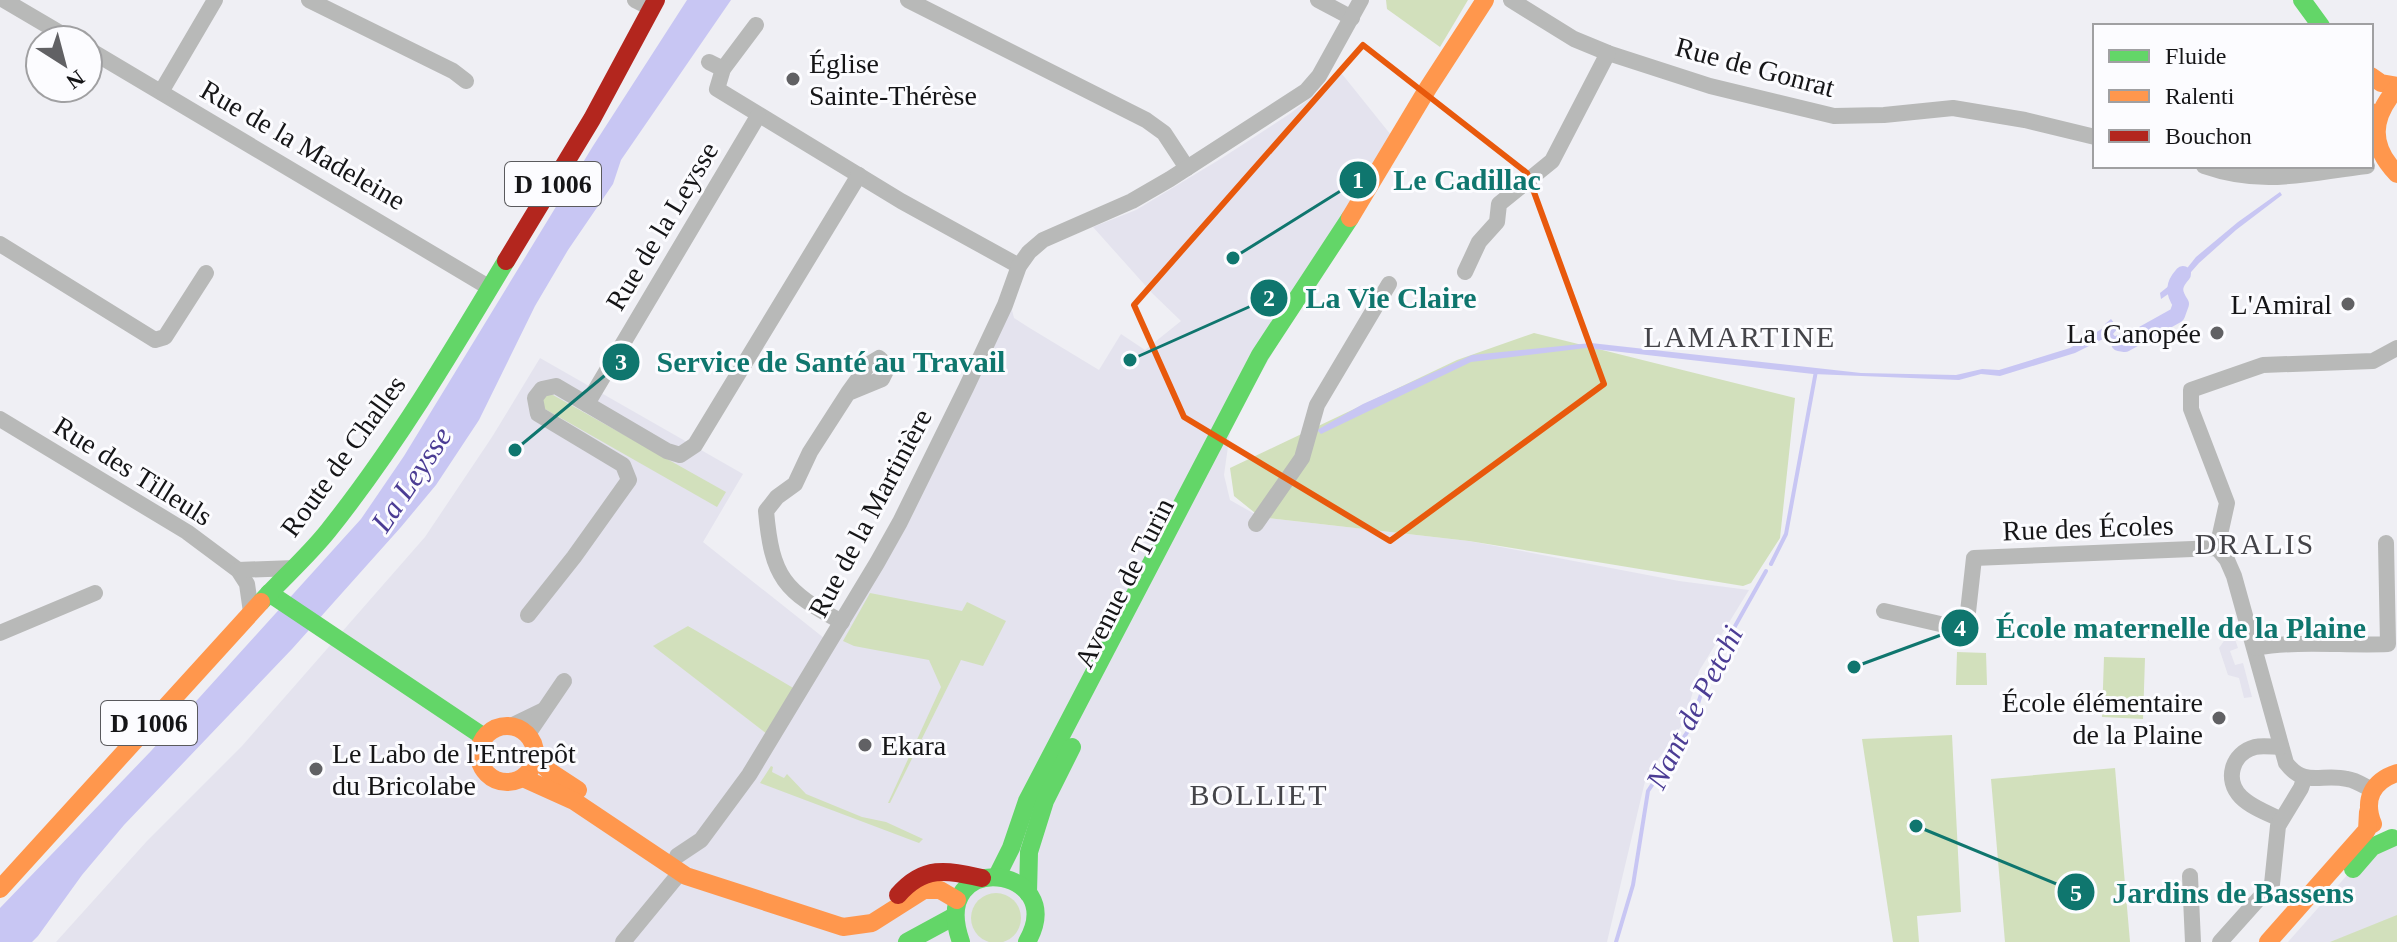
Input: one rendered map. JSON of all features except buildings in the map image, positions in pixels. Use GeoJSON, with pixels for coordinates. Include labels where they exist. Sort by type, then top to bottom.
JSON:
{"type":"FeatureCollection","features":[{"type":"Feature","properties":{"kind":"main road","name":"Avenue de Turin"},"geometry":{"type":"LineString","coordinates":[[989,877],[1011,848],[1027,801],[1260,355],[1295,308],[1385,156],[1485,0]]}},
{"type":"Feature","properties":{"kind":"main road"},"geometry":{"type":"LineString","coordinates":[[2302,0],[2320,24]]}},
{"type":"Feature","properties":{"kind":"main road","name":"Route de Challes"},"geometry":{"type":"LineString","coordinates":[[0,889],[251,612],[277,598],[295,568],[361,488],[449,356],[592,119],[648,3]]}},
{"type":"Feature","properties":{"kind":"main road"},"geometry":{"type":"LineString","coordinates":[[2373,77],[2397,87],[2374,118],[2373,140]]}},
{"type":"Feature","properties":{"kind":"main road","name":"Avenue de Turin"},"geometry":{"type":"LineString","coordinates":[[1040,942],[1036,911],[1028,893],[1029,852],[1045,801],[1131,626],[1272,361],[1295,308]]}},
{"type":"Feature","properties":{"kind":"main road"},"geometry":{"type":"LineString","coordinates":[[1189,517],[1199,471]]}},
{"type":"Feature","properties":{"kind":"main road"},"geometry":{"type":"LineString","coordinates":[[277,598],[484,737]]}},
{"type":"Feature","properties":{"kind":"main road"},"geometry":{"type":"LineString","coordinates":[[523,778],[536,758],[533,741],[520,730],[496,728],[480,744],[480,761],[488,775],[505,782],[523,778],[575,802],[671,862],[718,886],[843,927],[866,927],[923,890],[935,888],[955,908],[954,929],[961,942]]}},
{"type":"Feature","properties":{"kind":"main road"},"geometry":{"type":"LineString","coordinates":[[536,758],[671,862]]}},
{"type":"Feature","properties":{"kind":"main road"},"geometry":{"type":"LineString","coordinates":[[2268,942],[2367,830],[2372,790],[2386,776],[2396,772]]}},
{"type":"Feature","properties":{"kind":"main road"},"geometry":{"type":"LineString","coordinates":[[2368,812],[2376,828],[2394,838]]}},
{"type":"Feature","properties":{"kind":"main road"},"geometry":{"type":"LineString","coordinates":[[2288,942],[2372,847],[2394,838]]}},
{"type":"Feature","properties":{"kind":"main road"},"geometry":{"type":"LineString","coordinates":[[888,913],[906,885],[928,871],[1009,878],[1028,893]]}},
{"type":"Feature","properties":{"kind":"main road"},"geometry":{"type":"LineString","coordinates":[[907,942],[955,908],[972,883],[989,877]]}},
{"type":"Feature","properties":{"kind":"main road"},"geometry":{"type":"LineString","coordinates":[[1027,942],[1036,921]]}},
{"type":"Feature","properties":{"kind":"main road"},"geometry":{"type":"LineString","coordinates":[[843,927],[857,942]]}},
{"type":"Feature","properties":{"kind":"street"},"geometry":{"type":"LineString","coordinates":[[4,0],[45,24]]}},
{"type":"Feature","properties":{"kind":"street"},"geometry":{"type":"LineString","coordinates":[[161,92],[215,0]]}},
{"type":"Feature","properties":{"kind":"street"},"geometry":{"type":"LineString","coordinates":[[309,0],[453,71],[466,81]]}},
{"type":"Feature","properties":{"kind":"street"},"geometry":{"type":"LineString","coordinates":[[908,0],[937,7],[1146,120],[1164,133],[1187,168]]}},
{"type":"Feature","properties":{"kind":"street"},"geometry":{"type":"LineString","coordinates":[[1318,0],[1352,18]]}},
{"type":"Feature","properties":{"kind":"street","name":"Rue de la Martinière"},"geometry":{"type":"LineString","coordinates":[[623,942],[671,862],[701,840],[749,775],[842,622],[916,490],[1005,305],[1019,266],[1043,240],[1132,201],[1306,91],[1319,76],[1361,0]]}},
{"type":"Feature","properties":{"kind":"street","name":"Rue de Gonrat"},"geometry":{"type":"LineString","coordinates":[[1511,0],[1574,39],[1608,53],[1710,86],[1834,116],[1953,108],[2025,120],[2093,137]]}},
{"type":"Feature","properties":{"kind":"street"},"geometry":{"type":"LineString","coordinates":[[756,25],[716,66],[717,89],[901,201],[1019,266]]}},
{"type":"Feature","properties":{"kind":"street"},"geometry":{"type":"LineString","coordinates":[[1465,272],[1479,242],[1497,222],[1499,204],[1552,161],[1608,53]]}},
{"type":"Feature","properties":{"kind":"street","name":"Rue de la Madeleine"},"geometry":{"type":"LineString","coordinates":[[104,58],[490,288]]}},
{"type":"Feature","properties":{"kind":"street","name":"Rue de la Leysse"},"geometry":{"type":"LineString","coordinates":[[587,404],[758,116]]}},
{"type":"Feature","properties":{"kind":"street"},"geometry":{"type":"LineString","coordinates":[[2210,168],[2227,174],[2290,178],[2345,168]]}},
{"type":"Feature","properties":{"kind":"street"},"geometry":{"type":"LineString","coordinates":[[528,615],[629,480],[623,465],[538,414],[535,398],[542,389],[556,386],[667,451],[680,455],[695,445],[859,175]]}},
{"type":"Feature","properties":{"kind":"street"},"geometry":{"type":"LineString","coordinates":[[0,244],[155,340],[165,337],[206,273]]}},
{"type":"Feature","properties":{"kind":"street"},"geometry":{"type":"LineString","coordinates":[[1256,524],[1302,458],[1317,405],[1389,284]]}},
{"type":"Feature","properties":{"kind":"street"},"geometry":{"type":"LineString","coordinates":[[2372,790],[2347,779],[2325,776],[2304,779],[2286,763],[2234,576],[2217,548],[2227,503],[2191,409],[2191,390],[2263,365],[2373,361],[2397,348]]}},
{"type":"Feature","properties":{"kind":"street"},"geometry":{"type":"LineString","coordinates":[[842,622],[804,601],[781,579],[769,541],[766,511],[777,497],[795,484],[810,452],[848,393]]}},
{"type":"Feature","properties":{"kind":"street","name":"Rue des Tilleuls"},"geometry":{"type":"LineString","coordinates":[[0,419],[187,532],[238,570]]}},
{"type":"Feature","properties":{"kind":"street"},"geometry":{"type":"LineString","coordinates":[[2256,648],[2277,644],[2388,644],[2386,543]]}},
{"type":"Feature","properties":{"kind":"street","name":"Rue des Écoles"},"geometry":{"type":"LineString","coordinates":[[1884,611],[1966,630],[1974,558],[2217,548]]}},
{"type":"Feature","properties":{"kind":"street"},"geometry":{"type":"LineString","coordinates":[[238,570],[295,568]]}},
{"type":"Feature","properties":{"kind":"street"},"geometry":{"type":"LineString","coordinates":[[238,570],[247,584],[251,612]]}},
{"type":"Feature","properties":{"kind":"street"},"geometry":{"type":"LineString","coordinates":[[0,633],[95,593]]}},
{"type":"Feature","properties":{"kind":"street"},"geometry":{"type":"LineString","coordinates":[[520,730],[542,711],[564,681]]}},
{"type":"Feature","properties":{"kind":"street"},"geometry":{"type":"LineString","coordinates":[[2280,819],[2242,798],[2233,786],[2231,773],[2242,753],[2256,746],[2281,747]]}},
{"type":"Feature","properties":{"kind":"street"},"geometry":{"type":"LineString","coordinates":[[2220,942],[2272,884],[2280,819],[2304,779]]}},
{"type":"Feature","properties":{"kind":"street"},"geometry":{"type":"LineString","coordinates":[[2190,876],[2193,942]]}},
{"type":"Feature","properties":{"kind":"highlighted area"},"geometry":{"type":"Polygon","coordinates":[[[1363,45],[1527,173],[1604,384],[1390,541],[1184,417],[1134,305],[1363,45]]]}},
{"type":"Feature","properties":{"kind":"shaded area"},"geometry":{"type":"Polygon","coordinates":[[[1338,69],[1395,140],[1231,425],[1224,475],[1230,500],[1260,517],[1469,541],[1679,581],[1749,590],[1699,671],[1684,722],[1646,777],[1607,942],[56,942],[147,841],[242,746],[425,537],[540,358],[743,474],[703,542],[829,642],[1005,305],[1012,310],[1014,318],[1099,370],[1121,334],[1145,350],[1181,321],[1093,227],[1136,210],[1222,158],[1291,113],[1327,85],[1338,69]],[[689,626],[654,646],[772,738],[689,626]]]}},
{"type":"Feature","properties":{"kind":"shaded area"},"geometry":{"type":"Polygon","coordinates":[[[2234,636],[2238,648],[2230,651],[2235,665],[2243,663],[2252,697],[2244,698],[2239,678],[2228,675],[2219,648],[2226,638],[2234,636]]]}},
{"type":"Feature","properties":{"kind":"shaded area"},"geometry":{"type":"Polygon","coordinates":[[[2397,839],[2397,942],[2288,942],[2372,847],[2397,839]]]}},
{"type":"Feature","properties":{"kind":"green space"},"geometry":{"type":"Polygon","coordinates":[[[1386,0],[1468,0],[1440,47],[1387,9],[1386,0]]]}},
{"type":"Feature","properties":{"kind":"green space"},"geometry":{"type":"Polygon","coordinates":[[[1534,333],[1795,398],[1780,538],[1751,583],[1743,586],[1469,541],[1260,517],[1234,496],[1230,468],[1457,360],[1534,333]]]}},
{"type":"Feature","properties":{"kind":"green space"},"geometry":{"type":"Polygon","coordinates":[[[543,395],[553,395],[726,492],[717,507],[545,409],[540,402],[543,395]]]}},
{"type":"Feature","properties":{"kind":"green space"},"geometry":{"type":"Polygon","coordinates":[[[870,593],[962,611],[967,602],[1006,621],[983,666],[961,660],[890,803],[941,687],[929,660],[854,646],[843,641],[870,593]]]}},
{"type":"Feature","properties":{"kind":"green space"},"geometry":{"type":"Polygon","coordinates":[[[688,626],[800,692],[772,738],[653,646],[688,626]]]}},
{"type":"Feature","properties":{"kind":"green space"},"geometry":{"type":"Polygon","coordinates":[[[1957,652],[1986,653],[1987,685],[1956,685],[1957,652]]]}},
{"type":"Feature","properties":{"kind":"green space"},"geometry":{"type":"Polygon","coordinates":[[[2104,657],[2145,658],[2143,719],[2102,717],[2104,657]]]}},
{"type":"Feature","properties":{"kind":"green space"},"geometry":{"type":"Polygon","coordinates":[[[1952,735],[1961,912],[1917,916],[1919,942],[1893,942],[1862,739],[1952,735]]]}},
{"type":"Feature","properties":{"kind":"green space"},"geometry":{"type":"Polygon","coordinates":[[[771,766],[772,772],[784,778],[787,774],[806,794],[862,817],[886,822],[923,839],[919,843],[760,783],[771,766]]]}},
{"type":"Feature","properties":{"kind":"green space"},"geometry":{"type":"Polygon","coordinates":[[[2115,768],[2130,942],[2005,942],[1991,779],[2115,768]]]}},
{"type":"Feature","properties":{"kind":"green space"},"geometry":{"type":"Polygon","coordinates":[[[996,893],[1013,901],[1021,918],[1013,935],[996,943],[979,935],[971,918],[979,901],[996,893]]]}},
{"type":"Feature","properties":{"kind":"green space"},"geometry":{"type":"Polygon","coordinates":[[[2397,915],[2397,942],[2330,942],[2397,915]]]}},
{"type":"Feature","properties":{"kind":"water","name":"La Leysse"},"geometry":{"type":"Polygon","coordinates":[[[687,0],[731,0],[621,160],[613,184],[535,306],[479,420],[436,485],[292,649],[124,825],[82,875],[38,936],[32,942],[0,942],[0,908],[151,751],[361,519],[404,456],[593,146],[687,0]]]}},
{"type":"Feature","properties":{"kind":"water"},"geometry":{"type":"Polygon","coordinates":[[[2280,192],[2282,195],[2236,230],[2199,263],[2177,288],[2161,299],[2160,293],[2180,277],[2196,257],[2280,192]]]}},
{"type":"Feature","properties":{"kind":"water"},"geometry":{"type":"Polygon","coordinates":[[[2111,319],[2118,328],[2113,334],[2120,342],[2137,335],[2136,340],[2125,347],[2116,346],[2105,338],[2075,353],[2000,376],[1981,374],[1959,380],[1813,374],[1586,348],[1471,362],[1321,434],[1317,430],[1363,404],[1472,355],[1591,343],[1861,373],[1956,375],[1982,369],[1999,370],[2070,348],[2105,327],[2111,319]]]}},
{"type":"Feature","properties":{"kind":"waterway"},"geometry":{"type":"LineString","coordinates":[[2119,343],[2125,344],[2177,315],[2181,304],[2175,289],[2183,274]]}},
{"type":"Feature","properties":{"kind":"waterway","name":"Nant de Petchi"},"geometry":{"type":"LineString","coordinates":[[1771,564],[1786,534],[1816,371]]}},
{"type":"Feature","properties":{"kind":"waterway","name":"Nant de Petchi"},"geometry":{"type":"LineString","coordinates":[[1616,942],[1633,885],[1648,791],[1690,728],[1707,676],[1766,571]]}},
{"type":"Feature","properties":{"kind":"traffic: fast"},"geometry":{"type":"LineString","coordinates":[[2302,0],[2320,24]]}},
{"type":"Feature","properties":{"kind":"traffic: fast"},"geometry":{"type":"LineString","coordinates":[[997,876],[1011,848],[1027,801],[1260,355],[1350,218]]}},
{"type":"Feature","properties":{"kind":"traffic: fast"},"geometry":{"type":"LineString","coordinates":[[261,602],[320,540],[353,499],[443,365],[506,261]]}},
{"type":"Feature","properties":{"kind":"traffic: fast"},"geometry":{"type":"LineString","coordinates":[[269,593],[484,737]]}},
{"type":"Feature","properties":{"kind":"traffic: fast"},"geometry":{"type":"LineString","coordinates":[[1028,893],[1029,852],[1045,801],[1072,747]]}},
{"type":"Feature","properties":{"kind":"traffic: fast"},"geometry":{"type":"LineString","coordinates":[[2353,869],[2372,847],[2392,838]]}},
{"type":"Feature","properties":{"kind":"traffic: fast"},"geometry":{"type":"LineString","coordinates":[[961,942],[956,912],[963,891],[979,880],[998,878],[1016,883],[1030,896],[1035,916],[1027,942]]}},
{"type":"Feature","properties":{"kind":"traffic: fast"},"geometry":{"type":"LineString","coordinates":[[907,942],[953,917]]}},
{"type":"Feature","properties":{"kind":"traffic: slow"},"geometry":{"type":"LineString","coordinates":[[1350,218],[1485,0]]}},
{"type":"Feature","properties":{"kind":"traffic: slow"},"geometry":{"type":"LineString","coordinates":[[2373,77],[2381,83],[2397,86]]}},
{"type":"Feature","properties":{"kind":"traffic: slow"},"geometry":{"type":"LineString","coordinates":[[2397,88],[2382,110],[2377,131],[2382,153],[2397,174]]}},
{"type":"Feature","properties":{"kind":"traffic: slow"},"geometry":{"type":"LineString","coordinates":[[2373,116],[2376,123]]}},
{"type":"Feature","properties":{"kind":"traffic: slow"},"geometry":{"type":"LineString","coordinates":[[0,889],[261,602]]}},
{"type":"Feature","properties":{"kind":"traffic: slow"},"geometry":{"type":"LineString","coordinates":[[507,726],[527,734],[535,754],[527,774],[507,782],[487,774],[479,754],[487,734],[507,726]]}},
{"type":"Feature","properties":{"kind":"traffic: slow"},"geometry":{"type":"LineString","coordinates":[[536,758],[549,771],[578,790]]}},
{"type":"Feature","properties":{"kind":"traffic: slow"},"geometry":{"type":"LineString","coordinates":[[2373,824],[2369,807],[2372,792],[2381,781],[2397,773]]}},
{"type":"Feature","properties":{"kind":"traffic: slow"},"geometry":{"type":"LineString","coordinates":[[523,778],[574,801],[686,876],[843,927],[872,923],[924,890],[940,890],[957,900]]}},
{"type":"Feature","properties":{"kind":"traffic: slow"},"geometry":{"type":"LineString","coordinates":[[2268,942],[2367,830],[2368,812]]}},
{"type":"Feature","properties":{"kind":"traffic: jam"},"geometry":{"type":"LineString","coordinates":[[506,261],[592,119],[656,0]]}},
{"type":"Feature","properties":{"kind":"traffic: jam"},"geometry":{"type":"LineString","coordinates":[[898,895],[917,879],[936,872],[982,878]]}},
{"type":"Feature","properties":{"kind":"place","name":"Église Sainte-Thérèse"},"geometry":{"type":"Point","coordinates":[793,79]}},
{"type":"Feature","properties":{"kind":"place","name":"Le Cadillac"},"geometry":{"type":"Point","coordinates":[1233,258]}},
{"type":"Feature","properties":{"kind":"place","name":"L'Amiral"},"geometry":{"type":"Point","coordinates":[2348,304]}},
{"type":"Feature","properties":{"kind":"place","name":"La Canopée"},"geometry":{"type":"Point","coordinates":[2217,333]}},
{"type":"Feature","properties":{"kind":"place","name":"La Vie Claire"},"geometry":{"type":"Point","coordinates":[1130,360]}},
{"type":"Feature","properties":{"kind":"place","name":"Service de Santé au Travail"},"geometry":{"type":"Point","coordinates":[515,450]}},
{"type":"Feature","properties":{"kind":"place","name":"École maternelle de la Plaine"},"geometry":{"type":"Point","coordinates":[1854,667]}},
{"type":"Feature","properties":{"kind":"place","name":"École élémentaire de la Plaine"},"geometry":{"type":"Point","coordinates":[2219,718]}},
{"type":"Feature","properties":{"kind":"place","name":"Ekara"},"geometry":{"type":"Point","coordinates":[865,745]}},
{"type":"Feature","properties":{"kind":"place","name":"Le Labo de l'Entrepôt du Bricolabe"},"geometry":{"type":"Point","coordinates":[316,769]}},
{"type":"Feature","properties":{"kind":"place","name":"Jardins de Bassens"},"geometry":{"type":"Point","coordinates":[1916,826]}},
{"type":"Feature","properties":{"kind":"district","name":"LAMARTINE"},"geometry":{"type":"Point","coordinates":[1740,336]}},
{"type":"Feature","properties":{"kind":"district","name":"DRALIS"},"geometry":{"type":"Point","coordinates":[2255,543]}},
{"type":"Feature","properties":{"kind":"district","name":"BOLLIET"},"geometry":{"type":"Point","coordinates":[1259,794]}}]}
